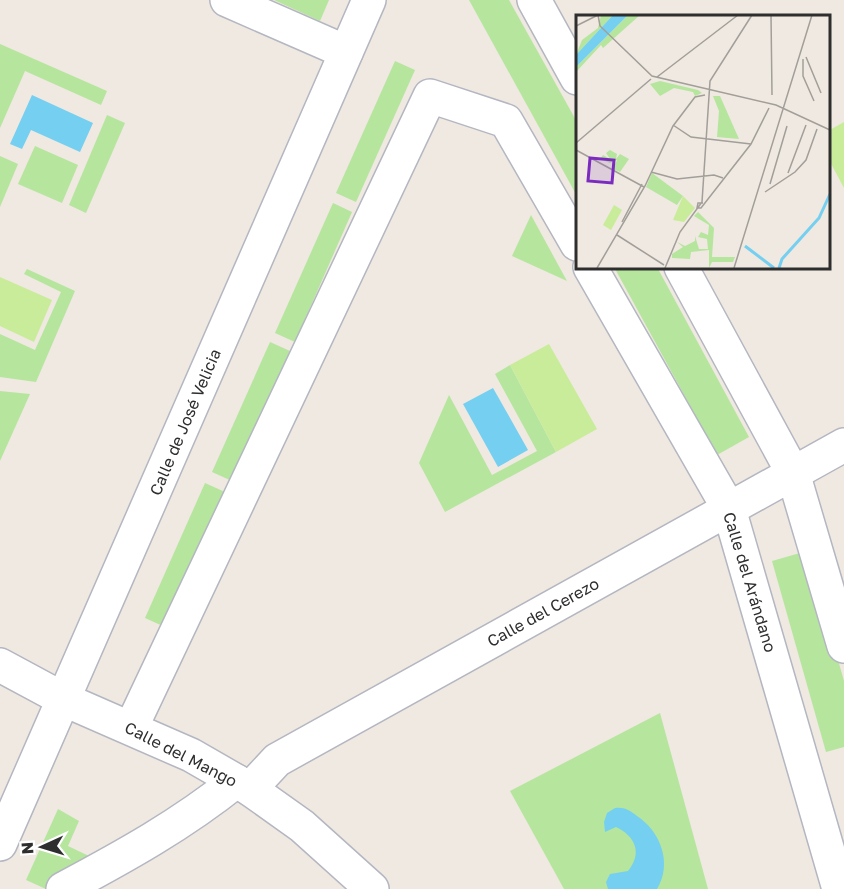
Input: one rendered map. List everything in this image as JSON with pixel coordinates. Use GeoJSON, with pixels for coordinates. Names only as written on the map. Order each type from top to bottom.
{"type":"FeatureCollection","features":[{"type":"Feature","properties":{"kind":"street"},"geometry":{"type":"LineString","coordinates":[[227,0],[346,52]]}},
{"type":"Feature","properties":{"kind":"street","name":"Calle de José Velicia"},"geometry":{"type":"LineString","coordinates":[[0,844],[65,700],[369,0]]}},
{"type":"Feature","properties":{"kind":"street"},"geometry":{"type":"LineString","coordinates":[[534,0],[576,76]]}},
{"type":"Feature","properties":{"kind":"street"},"geometry":{"type":"LineString","coordinates":[[131,728],[430,96],[506,121],[576,242]]}},
{"type":"Feature","properties":{"kind":"street","name":"Calle del Arándano"},"geometry":{"type":"LineString","coordinates":[[591,268],[729,508],[839,889]]}},
{"type":"Feature","properties":{"kind":"street"},"geometry":{"type":"LineString","coordinates":[[682,268],[793,473],[844,646]]}},
{"type":"Feature","properties":{"kind":"street","name":"Calle del Cerezo"},"geometry":{"type":"LineString","coordinates":[[243,785],[277,760],[844,445]]}},
{"type":"Feature","properties":{"kind":"street","name":"Calle del Mango"},"geometry":{"type":"LineString","coordinates":[[0,665],[65,700],[191,755],[243,785],[302,826],[372,889]]}},
{"type":"Feature","properties":{"kind":"street"},"geometry":{"type":"LineString","coordinates":[[63,889],[147,845],[243,785]]}},
{"type":"Feature","properties":{"kind":"green space"},"geometry":{"type":"Polygon","coordinates":[[[274,0],[329,0],[320,21],[274,0]]]}},
{"type":"Feature","properties":{"kind":"green space"},"geometry":{"type":"Polygon","coordinates":[[[469,0],[509,0],[576,120],[576,194],[469,0]]]}},
{"type":"Feature","properties":{"kind":"green space"},"geometry":{"type":"Polygon","coordinates":[[[0,44],[107,91],[101,105],[25,71],[0,128],[0,44]]]}},
{"type":"Feature","properties":{"kind":"green space"},"geometry":{"type":"Polygon","coordinates":[[[395,61],[415,70],[356,202],[336,193],[395,61]]]}},
{"type":"Feature","properties":{"kind":"green space"},"geometry":{"type":"Polygon","coordinates":[[[107,115],[125,123],[86,213],[69,205],[107,115]]]}},
{"type":"Feature","properties":{"kind":"green space"},"geometry":{"type":"Polygon","coordinates":[[[844,122],[844,188],[829,160],[829,130],[844,122]]]}},
{"type":"Feature","properties":{"kind":"green space"},"geometry":{"type":"Polygon","coordinates":[[[35,146],[78,165],[62,203],[18,184],[35,146]]]}},
{"type":"Feature","properties":{"kind":"green space"},"geometry":{"type":"Polygon","coordinates":[[[0,156],[18,164],[0,207],[0,156]]]}},
{"type":"Feature","properties":{"kind":"green space"},"geometry":{"type":"Polygon","coordinates":[[[333,203],[352,212],[295,342],[275,333],[333,203]]]}},
{"type":"Feature","properties":{"kind":"green space"},"geometry":{"type":"Polygon","coordinates":[[[531,215],[567,281],[512,256],[531,215]]]}},
{"type":"Feature","properties":{"kind":"green space"},"geometry":{"type":"Polygon","coordinates":[[[615,268],[658,268],[749,437],[717,455],[615,268]]]}},
{"type":"Feature","properties":{"kind":"green space"},"geometry":{"type":"Polygon","coordinates":[[[27,269],[75,291],[36,382],[0,377],[0,334],[35,350],[61,292],[24,274],[27,269]]]}},
{"type":"Feature","properties":{"kind":"green space"},"geometry":{"type":"Polygon","coordinates":[[[0,277],[52,300],[34,342],[0,326],[0,277]]]}},
{"type":"Feature","properties":{"kind":"green space"},"geometry":{"type":"Polygon","coordinates":[[[270,342],[290,351],[232,481],[212,472],[270,342]]]}},
{"type":"Feature","properties":{"kind":"green space"},"geometry":{"type":"Polygon","coordinates":[[[549,344],[597,429],[556,452],[510,365],[549,344]]]}},
{"type":"Feature","properties":{"kind":"green space"},"geometry":{"type":"Polygon","coordinates":[[[510,365],[556,452],[445,512],[419,463],[449,395],[492,475],[537,451],[495,374],[510,365]]]}},
{"type":"Feature","properties":{"kind":"green space"},"geometry":{"type":"Polygon","coordinates":[[[0,391],[30,394],[0,461],[0,391]]]}},
{"type":"Feature","properties":{"kind":"green space"},"geometry":{"type":"Polygon","coordinates":[[[205,483],[225,492],[165,627],[145,618],[205,483]]]}},
{"type":"Feature","properties":{"kind":"green space"},"geometry":{"type":"Polygon","coordinates":[[[807,551],[844,681],[844,747],[826,752],[772,561],[807,551]]]}},
{"type":"Feature","properties":{"kind":"green space"},"geometry":{"type":"Polygon","coordinates":[[[660,713],[708,889],[564,889],[510,791],[660,713]]]}},
{"type":"Feature","properties":{"kind":"green space"},"geometry":{"type":"Polygon","coordinates":[[[58,809],[79,821],[68,846],[91,857],[60,889],[46,889],[26,880],[58,809]]]}},
{"type":"Feature","properties":{"kind":"water"},"geometry":{"type":"Polygon","coordinates":[[[32,95],[93,123],[80,152],[31,130],[22,149],[10,144],[32,95]]]}},
{"type":"Feature","properties":{"kind":"water"},"geometry":{"type":"Polygon","coordinates":[[[493,388],[528,450],[498,467],[463,404],[493,388]]]}},
{"type":"Feature","properties":{"kind":"water"},"geometry":{"type":"Polygon","coordinates":[[[615,808],[634,814],[645,822],[658,839],[664,858],[664,869],[657,889],[608,889],[606,882],[610,874],[628,871],[633,864],[636,852],[632,840],[623,831],[616,827],[605,832],[604,822],[607,813],[615,808]]]}}]}
